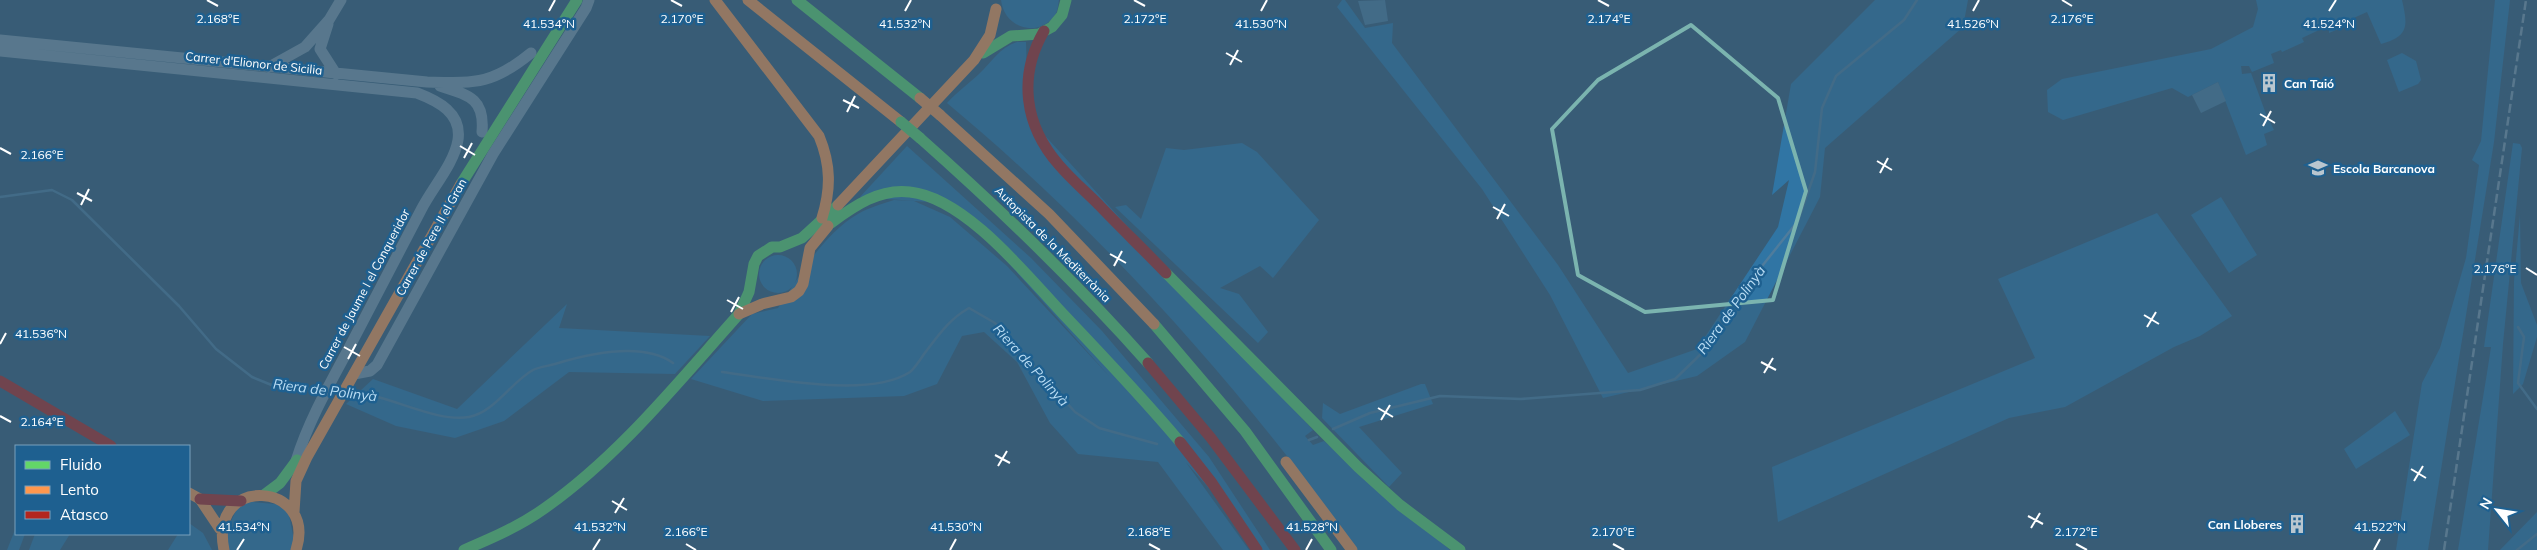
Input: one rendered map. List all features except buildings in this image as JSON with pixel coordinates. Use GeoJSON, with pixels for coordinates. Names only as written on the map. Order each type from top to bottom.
{"type":"FeatureCollection","features":[{"type":"Feature","properties":{"kind":"main road"},"geometry":{"type":"LineString","coordinates":[[349,379],[411,253],[482,132],[564,0]]}},
{"type":"Feature","properties":{"kind":"main road"},"geometry":{"type":"LineString","coordinates":[[264,495],[280,483],[296,462],[337,399],[470,168],[577,0]]}},
{"type":"Feature","properties":{"kind":"main road"},"geometry":{"type":"LineString","coordinates":[[715,0],[822,142],[828,156],[832,176],[826,220],[810,248],[805,267],[805,276],[798,291],[783,300],[762,304],[739,314]]}},
{"type":"Feature","properties":{"kind":"main road","name":"Autopista de la Mediterrània"},"geometry":{"type":"LineString","coordinates":[[748,0],[920,138],[1035,242],[1098,307],[1160,376],[1232,464],[1295,550]]}},
{"type":"Feature","properties":{"kind":"main road","name":"Autopista de la Mediterrània"},"geometry":{"type":"LineString","coordinates":[[797,0],[920,98],[1068,231],[1192,366],[1262,453],[1331,550]]}},
{"type":"Feature","properties":{"kind":"main road"},"geometry":{"type":"LineString","coordinates":[[974,60],[1004,38],[1020,34],[1039,34],[1044,31],[1059,20],[1066,0]]}},
{"type":"Feature","properties":{"kind":"main road"},"geometry":{"type":"LineString","coordinates":[[995,4],[1005,24],[1020,34]]}},
{"type":"Feature","properties":{"kind":"main road"},"geometry":{"type":"LineString","coordinates":[[464,550],[524,523],[577,484],[624,439],[739,314],[750,292],[752,273],[758,256],[765,251],[802,238],[826,220],[974,60],[990,35],[995,4]]}},
{"type":"Feature","properties":{"kind":"main road"},"geometry":{"type":"LineString","coordinates":[[1044,31],[1032,50],[1026,83],[1035,124],[1049,152],[1068,175],[1128,237],[1337,446],[1389,495],[1458,549]]}},
{"type":"Feature","properties":{"kind":"main road"},"geometry":{"type":"LineString","coordinates":[[826,220],[870,198],[901,192],[913,192],[935,199],[972,223],[1086,338],[1198,461],[1229,504],[1257,550]]}},
{"type":"Feature","properties":{"kind":"main road"},"geometry":{"type":"LineString","coordinates":[[780,247],[796,253],[805,267]]}},
{"type":"Feature","properties":{"kind":"main road"},"geometry":{"type":"LineString","coordinates":[[752,273],[758,290],[765,296],[783,300]]}},
{"type":"Feature","properties":{"kind":"main road"},"geometry":{"type":"LineString","coordinates":[[1192,366],[1261,432]]}},
{"type":"Feature","properties":{"kind":"main road"},"geometry":{"type":"LineString","coordinates":[[0,381],[108,445]]}},
{"type":"Feature","properties":{"kind":"main road"},"geometry":{"type":"LineString","coordinates":[[296,550],[303,540],[294,512],[296,481],[337,399]]}},
{"type":"Feature","properties":{"kind":"main road"},"geometry":{"type":"LineString","coordinates":[[1279,454],[1352,550]]}},
{"type":"Feature","properties":{"kind":"main road"},"geometry":{"type":"LineString","coordinates":[[1232,464],[1274,541]]}},
{"type":"Feature","properties":{"kind":"main road"},"geometry":{"type":"LineString","coordinates":[[190,494],[200,499],[241,501]]}},
{"type":"Feature","properties":{"kind":"main road"},"geometry":{"type":"LineString","coordinates":[[220,529],[228,512],[241,501],[253,496],[264,495],[281,501],[294,512]]}},
{"type":"Feature","properties":{"kind":"main road"},"geometry":{"type":"LineString","coordinates":[[200,499],[220,529],[224,550]]}},
{"type":"Feature","properties":{"kind":"street"},"geometry":{"type":"LineString","coordinates":[[270,67],[305,47],[329,20],[341,0]]}},
{"type":"Feature","properties":{"kind":"street","name":"Carrer de Pere II el Gran"},"geometry":{"type":"LineString","coordinates":[[349,379],[370,371],[377,365],[492,154],[586,8],[589,0]]}},
{"type":"Feature","properties":{"kind":"street"},"geometry":{"type":"LineString","coordinates":[[329,20],[320,49],[336,74]]}},
{"type":"Feature","properties":{"kind":"street","name":"Carrer d'Elionor de Sicilia"},"geometry":{"type":"LineString","coordinates":[[0,40],[427,82],[476,83],[501,75],[531,53]]}},
{"type":"Feature","properties":{"kind":"street","name":"Carrer d'Elionor de Sicilia"},"geometry":{"type":"LineString","coordinates":[[0,51],[417,93],[437,100],[456,118],[458,139],[450,159]]}},
{"type":"Feature","properties":{"kind":"street","name":"Carrer d'Elionor de Sicilia"},"geometry":{"type":"LineString","coordinates":[[427,82],[467,94],[475,101],[481,110],[482,132]]}},
{"type":"Feature","properties":{"kind":"street","name":"Carrer de Jaume I el Conqueridor"},"geometry":{"type":"LineString","coordinates":[[296,462],[303,439],[340,364],[423,206],[450,159]]}},
{"type":"Feature","properties":{"kind":"highlighted area"},"geometry":{"type":"Polygon","coordinates":[[[1691,25],[1778,98],[1806,191],[1773,300],[1645,312],[1578,275],[1552,129],[1598,80],[1691,25]]]}},
{"type":"Feature","properties":{"kind":"shaded area"},"geometry":{"type":"Polygon","coordinates":[[[1001,0],[1059,0],[1056,13],[1048,22],[1040,27],[1031,28],[1023,27],[1008,18],[1003,10],[1001,0]]]}},
{"type":"Feature","properties":{"kind":"shaded area"},"geometry":{"type":"Polygon","coordinates":[[[1342,0],[1345,0],[1365,28],[1393,23],[1392,43],[1558,265],[1628,373],[1697,349],[1778,227],[1789,180],[1772,195],[1791,84],[1875,0],[1968,0],[1963,27],[1825,148],[1820,197],[1745,342],[1697,376],[1603,398],[1550,295],[1482,189],[1337,7],[1342,0]]]}},
{"type":"Feature","properties":{"kind":"shaded area"},"geometry":{"type":"Polygon","coordinates":[[[1385,0],[1388,21],[1365,25],[1358,1],[1385,0]]]}},
{"type":"Feature","properties":{"kind":"shaded area"},"geometry":{"type":"Polygon","coordinates":[[[2256,0],[2402,0],[2405,17],[2404,29],[2397,37],[2381,44],[2367,12],[2347,21],[2348,25],[2329,33],[2329,27],[2321,25],[2317,31],[2302,38],[2304,42],[2282,52],[2281,50],[2271,54],[2274,63],[2252,72],[2249,66],[2241,66],[2242,74],[2251,73],[2274,130],[2264,134],[2267,145],[2246,155],[2218,82],[2188,97],[2172,88],[2063,120],[2048,112],[2047,90],[2062,79],[2211,49],[2253,27],[2258,9],[2256,0]]]}},
{"type":"Feature","properties":{"kind":"shaded area"},"geometry":{"type":"Polygon","coordinates":[[[2495,0],[2510,0],[2494,142],[2428,550],[2396,550],[2422,383],[2440,348],[2466,258],[2479,165],[2472,160],[2481,141],[2495,0]]]}},
{"type":"Feature","properties":{"kind":"shaded area"},"geometry":{"type":"Polygon","coordinates":[[[1017,42],[1026,42],[1028,117],[1313,430],[1305,436],[1313,445],[1324,441],[1450,550],[1357,550],[1265,429],[1166,313],[1060,204],[947,103],[1000,52],[1017,42]]]}},
{"type":"Feature","properties":{"kind":"shaded area"},"geometry":{"type":"Polygon","coordinates":[[[2402,53],[2416,61],[2421,80],[2418,84],[2399,92],[2387,60],[2402,53]]]}},
{"type":"Feature","properties":{"kind":"shaded area"},"geometry":{"type":"Polygon","coordinates":[[[2218,82],[2226,101],[2201,113],[2192,95],[2218,82]]]}},
{"type":"Feature","properties":{"kind":"shaded area"},"geometry":{"type":"Polygon","coordinates":[[[1242,143],[1257,152],[1319,220],[1273,278],[1260,266],[1220,288],[1239,294],[1268,332],[1258,343],[1115,207],[1126,205],[1141,219],[1166,148],[1184,150],[1242,143]]]}},
{"type":"Feature","properties":{"kind":"shaded area"},"geometry":{"type":"Polygon","coordinates":[[[2513,143],[2520,144],[2522,148],[2503,344],[2488,550],[2458,550],[2491,347],[2484,347],[2513,143]]]}},
{"type":"Feature","properties":{"kind":"shaded area"},"geometry":{"type":"Polygon","coordinates":[[[907,146],[1031,258],[1102,331],[1209,457],[1270,550],[1261,550],[1257,542],[956,204],[860,197],[907,146]]]}},
{"type":"Feature","properties":{"kind":"shaded area"},"geometry":{"type":"Polygon","coordinates":[[[2221,197],[2257,255],[2229,273],[2191,215],[2221,197]]]}},
{"type":"Feature","properties":{"kind":"shaded area"},"geometry":{"type":"Polygon","coordinates":[[[894,200],[914,201],[950,217],[1007,266],[1175,447],[1249,550],[1223,550],[1158,462],[1078,454],[1050,423],[1017,362],[984,332],[962,336],[937,384],[904,396],[763,401],[691,379],[752,314],[778,308],[813,256],[845,223],[862,212],[894,200]]]}},
{"type":"Feature","properties":{"kind":"shaded area"},"geometry":{"type":"Polygon","coordinates":[[[2157,213],[2232,316],[2200,336],[2174,347],[2065,407],[2009,418],[1778,522],[1772,467],[2035,358],[1998,279],[2157,213]]]}},
{"type":"Feature","properties":{"kind":"shaded area"},"geometry":{"type":"Polygon","coordinates":[[[2520,215],[2521,283],[2537,325],[2537,337],[2523,384],[2513,394],[2514,281],[2520,215]]]}},
{"type":"Feature","properties":{"kind":"shaded area"},"geometry":{"type":"Polygon","coordinates":[[[778,255],[791,261],[797,274],[791,287],[778,293],[765,287],[759,274],[765,261],[778,255]]]}},
{"type":"Feature","properties":{"kind":"shaded area"},"geometry":{"type":"Polygon","coordinates":[[[567,304],[559,328],[710,336],[675,374],[569,372],[504,421],[455,438],[396,426],[346,404],[373,379],[457,409],[567,304]]]}},
{"type":"Feature","properties":{"kind":"shaded area"},"geometry":{"type":"Polygon","coordinates":[[[1425,384],[1433,404],[1359,427],[1402,473],[1389,487],[1322,418],[1323,403],[1340,414],[1425,384]]]}},
{"type":"Feature","properties":{"kind":"shaded area"},"geometry":{"type":"Polygon","coordinates":[[[2395,411],[2410,435],[2356,469],[2344,449],[2395,411]]]}},
{"type":"Feature","properties":{"kind":"shaded area"},"geometry":{"type":"Polygon","coordinates":[[[241,501],[287,505],[296,550],[224,550],[221,541],[241,501]]]}},
{"type":"Feature","properties":{"kind":"shaded area"},"geometry":{"type":"Polygon","coordinates":[[[2537,512],[2537,550],[2500,550],[2537,512]]]}},
{"type":"Feature","properties":{"kind":"shaded area"},"geometry":{"type":"Polygon","coordinates":[[[190,524],[203,533],[212,550],[168,550],[177,535],[190,535],[190,524]]]}},
{"type":"Feature","properties":{"kind":"shaded area"},"geometry":{"type":"Polygon","coordinates":[[[15,530],[15,535],[25,535],[19,550],[7,550],[15,530]]]}},
{"type":"Feature","properties":{"kind":"shaded area"},"geometry":{"type":"Polygon","coordinates":[[[35,535],[69,535],[60,550],[29,550],[35,535]]]}},
{"type":"Feature","properties":{"kind":"waterway","name":"Riera de Polinyà"},"geometry":{"type":"LineString","coordinates":[[1333,429],[1370,413],[1440,396],[1521,399],[1640,390],[1675,379],[1703,352],[1731,305],[1798,221],[1815,172],[1822,108],[1836,76],[1904,20],[1917,0]]}},
{"type":"Feature","properties":{"kind":"waterway","name":"Riera de Polinyà"},"geometry":{"type":"LineString","coordinates":[[0,197],[52,190],[72,200],[179,306],[216,349],[252,377],[274,386],[323,390]]}},
{"type":"Feature","properties":{"kind":"waterway","name":"Riera de Polinyà"},"geometry":{"type":"LineString","coordinates":[[722,372],[819,384],[870,384],[892,380],[910,372],[944,329],[969,308],[995,323],[1075,412],[1099,428],[1157,444]]}},
{"type":"Feature","properties":{"kind":"waterway"},"geometry":{"type":"LineString","coordinates":[[2518,327],[2524,337],[2518,383],[2537,409]]}},
{"type":"Feature","properties":{"kind":"waterway","name":"Riera de Polinyà"},"geometry":{"type":"LineString","coordinates":[[351,392],[365,394],[441,416],[469,417],[487,409],[525,375],[541,367],[599,353],[631,351],[646,352],[660,356],[673,363]]}},
{"type":"Feature","properties":{"kind":"waterway","name":"Riera de Polinyà"},"geometry":{"type":"LineString","coordinates":[[1309,440],[1317,437]]}},
{"type":"Feature","properties":{"kind":"waterway"},"geometry":{"type":"LineString","coordinates":[[2517,550],[2537,534]]}},
{"type":"Feature","properties":{"kind":"railway"},"geometry":{"type":"LineString","coordinates":[[2444,550],[2526,0]]}},
{"type":"Feature","properties":{"kind":"traffic: fast"},"geometry":{"type":"LineString","coordinates":[[461,184],[577,0]]}},
{"type":"Feature","properties":{"kind":"traffic: fast"},"geometry":{"type":"LineString","coordinates":[[797,0],[920,98]]}},
{"type":"Feature","properties":{"kind":"traffic: fast"},"geometry":{"type":"LineString","coordinates":[[983,53],[1011,36],[1039,34],[1052,27],[1062,15],[1066,0]]}},
{"type":"Feature","properties":{"kind":"traffic: fast"},"geometry":{"type":"LineString","coordinates":[[901,122],[920,138]]}},
{"type":"Feature","properties":{"kind":"traffic: fast"},"geometry":{"type":"LineString","coordinates":[[920,138],[1037,247],[1094,304],[1148,363]]}},
{"type":"Feature","properties":{"kind":"traffic: fast"},"geometry":{"type":"LineString","coordinates":[[831,223],[849,210],[868,200],[899,191],[931,197],[953,208],[995,242],[1014,261],[1180,442]]}},
{"type":"Feature","properties":{"kind":"traffic: fast"},"geometry":{"type":"LineString","coordinates":[[464,550],[506,531],[545,508],[598,465],[647,417],[739,314],[749,292],[754,264],[758,256],[772,247],[780,247],[802,238],[838,205]]}},
{"type":"Feature","properties":{"kind":"traffic: fast"},"geometry":{"type":"LineString","coordinates":[[1166,273],[1358,467],[1400,505],[1460,550]]}},
{"type":"Feature","properties":{"kind":"traffic: fast"},"geometry":{"type":"LineString","coordinates":[[1154,324],[1245,431],[1331,550]]}},
{"type":"Feature","properties":{"kind":"traffic: fast"},"geometry":{"type":"LineString","coordinates":[[264,495],[280,483],[297,460]]}},
{"type":"Feature","properties":{"kind":"traffic: slow"},"geometry":{"type":"LineString","coordinates":[[715,0],[819,136],[828,167],[827,197],[822,218]]}},
{"type":"Feature","properties":{"kind":"traffic: slow"},"geometry":{"type":"LineString","coordinates":[[748,0],[901,122]]}},
{"type":"Feature","properties":{"kind":"traffic: slow"},"geometry":{"type":"LineString","coordinates":[[838,205],[974,60],[990,35],[996,9]]}},
{"type":"Feature","properties":{"kind":"traffic: slow"},"geometry":{"type":"LineString","coordinates":[[920,98],[940,115]]}},
{"type":"Feature","properties":{"kind":"traffic: slow"},"geometry":{"type":"LineString","coordinates":[[940,115],[1049,214],[1154,324]]}},
{"type":"Feature","properties":{"kind":"traffic: slow"},"geometry":{"type":"LineString","coordinates":[[294,512],[296,481],[307,457],[461,184]]}},
{"type":"Feature","properties":{"kind":"traffic: slow"},"geometry":{"type":"LineString","coordinates":[[739,314],[762,304],[791,297],[799,291],[803,284],[810,248],[828,226]]}},
{"type":"Feature","properties":{"kind":"traffic: slow"},"geometry":{"type":"LineString","coordinates":[[1286,462],[1352,550]]}},
{"type":"Feature","properties":{"kind":"traffic: slow"},"geometry":{"type":"LineString","coordinates":[[190,494],[200,499],[220,529]]}},
{"type":"Feature","properties":{"kind":"traffic: slow"},"geometry":{"type":"LineString","coordinates":[[224,550],[223,525],[232,508],[246,498],[262,496],[279,500],[292,510],[299,527],[296,550]]}},
{"type":"Feature","properties":{"kind":"traffic: jam"},"geometry":{"type":"LineString","coordinates":[[1044,31],[1030,65],[1028,83],[1032,117],[1038,134],[1047,150],[1059,165],[1166,273]]}},
{"type":"Feature","properties":{"kind":"traffic: jam"},"geometry":{"type":"LineString","coordinates":[[1148,363],[1211,438],[1295,550]]}},
{"type":"Feature","properties":{"kind":"traffic: jam"},"geometry":{"type":"LineString","coordinates":[[0,381],[109,445]]}},
{"type":"Feature","properties":{"kind":"traffic: jam"},"geometry":{"type":"LineString","coordinates":[[1180,442],[1212,483],[1257,550]]}},
{"type":"Feature","properties":{"kind":"traffic: jam"},"geometry":{"type":"LineString","coordinates":[[200,499],[241,501]]}},
{"type":"Feature","properties":{"kind":"place","name":"Can Taió"},"geometry":{"type":"Point","coordinates":[2269,83]}},
{"type":"Feature","properties":{"kind":"place","name":"Escola Barcanova"},"geometry":{"type":"Point","coordinates":[2318,168]}},
{"type":"Feature","properties":{"kind":"place","name":"Can Lloberes"},"geometry":{"type":"Point","coordinates":[2297,524]}}]}
